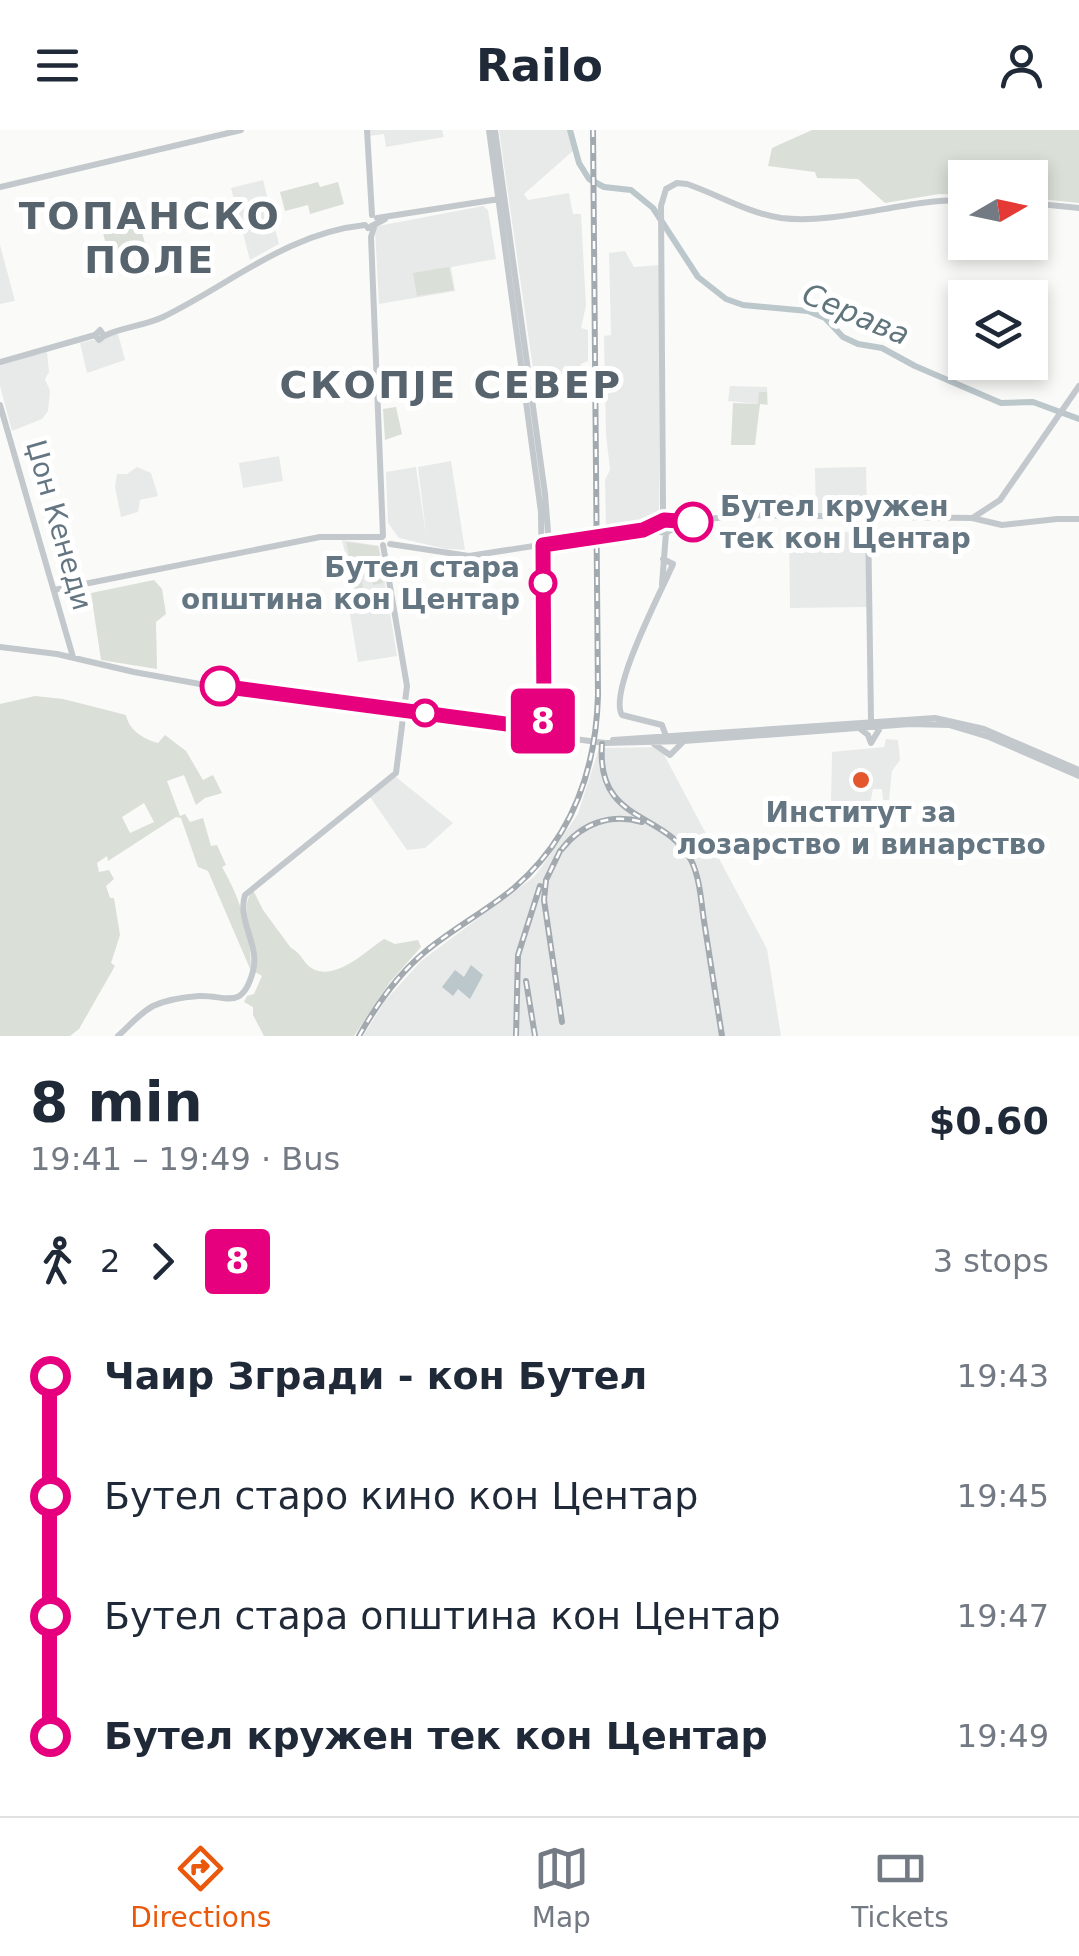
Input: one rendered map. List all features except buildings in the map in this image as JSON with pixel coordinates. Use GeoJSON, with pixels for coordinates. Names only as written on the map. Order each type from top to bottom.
{"type":"FeatureCollection","features":[{"type":"Feature","properties":{"kind":"street"},"geometry":{"type":"LineString","coordinates":[[0,186],[241,130]]}},
{"type":"Feature","properties":{"kind":"street"},"geometry":{"type":"LineString","coordinates":[[118,1036],[146,1011],[164,1003],[198,996],[232,1000],[247,985],[254,965],[244,898],[392,777],[397,768],[407,686],[386,554],[367,130]]}},
{"type":"Feature","properties":{"kind":"street"},"geometry":{"type":"LineString","coordinates":[[492,130],[494,184],[545,528],[557,539],[575,540]]}},
{"type":"Feature","properties":{"kind":"street"},"geometry":{"type":"LineString","coordinates":[[492,130],[545,528],[547,734]]}},
{"type":"Feature","properties":{"kind":"street"},"geometry":{"type":"LineString","coordinates":[[662,590],[661,206],[666,190],[680,183],[759,213],[795,219],[948,199]]}},
{"type":"Feature","properties":{"kind":"street"},"geometry":{"type":"LineString","coordinates":[[482,202],[494,184]]}},
{"type":"Feature","properties":{"kind":"street"},"geometry":{"type":"LineString","coordinates":[[0,362],[160,318],[286,246],[346,226],[499,199]]}},
{"type":"Feature","properties":{"kind":"street"},"geometry":{"type":"LineString","coordinates":[[482,202],[499,214]]}},
{"type":"Feature","properties":{"kind":"street"},"geometry":{"type":"LineString","coordinates":[[1048,204],[1079,208]]}},
{"type":"Feature","properties":{"kind":"street"},"geometry":{"type":"LineString","coordinates":[[992,522],[995,506],[1079,386]]}},
{"type":"Feature","properties":{"kind":"street","name":"Џон Кенеди"},"geometry":{"type":"LineString","coordinates":[[0,405],[74,658]]}},
{"type":"Feature","properties":{"kind":"street"},"geometry":{"type":"LineString","coordinates":[[972,518],[995,506]]}},
{"type":"Feature","properties":{"kind":"street"},"geometry":{"type":"LineString","coordinates":[[54,590],[344,535],[458,556],[737,516],[972,518],[1009,525],[1057,518],[1079,520]]}},
{"type":"Feature","properties":{"kind":"street"},"geometry":{"type":"LineString","coordinates":[[868,517],[870,724]]}},
{"type":"Feature","properties":{"kind":"street"},"geometry":{"type":"LineString","coordinates":[[526,548],[545,528]]}},
{"type":"Feature","properties":{"kind":"street"},"geometry":{"type":"LineString","coordinates":[[546,564],[557,547],[575,540]]}},
{"type":"Feature","properties":{"kind":"street"},"geometry":{"type":"LineString","coordinates":[[526,548],[538,553],[546,564]]}},
{"type":"Feature","properties":{"kind":"street"},"geometry":{"type":"LineString","coordinates":[[663,560],[673,564],[625,675],[618,706],[622,715],[662,725],[684,738]]}},
{"type":"Feature","properties":{"kind":"street"},"geometry":{"type":"LineString","coordinates":[[51,580],[64,588]]}},
{"type":"Feature","properties":{"kind":"street"},"geometry":{"type":"LineString","coordinates":[[57,600],[64,588]]}},
{"type":"Feature","properties":{"kind":"street"},"geometry":{"type":"LineString","coordinates":[[57,654],[64,650],[69,638]]}},
{"type":"Feature","properties":{"kind":"street"},"geometry":{"type":"LineString","coordinates":[[0,648],[57,654],[154,676],[303,702],[605,744],[647,740],[662,725]]}},
{"type":"Feature","properties":{"kind":"street"},"geometry":{"type":"LineString","coordinates":[[0,648],[74,658]]}},
{"type":"Feature","properties":{"kind":"street"},"geometry":{"type":"LineString","coordinates":[[870,696],[873,713],[884,723]]}},
{"type":"Feature","properties":{"kind":"street"},"geometry":{"type":"LineString","coordinates":[[857,725],[866,714],[870,696]]}},
{"type":"Feature","properties":{"kind":"street"},"geometry":{"type":"LineString","coordinates":[[531,731],[547,717]]}},
{"type":"Feature","properties":{"kind":"street"},"geometry":{"type":"LineString","coordinates":[[547,717],[563,734]]}},
{"type":"Feature","properties":{"kind":"street"},"geometry":{"type":"LineString","coordinates":[[547,734],[666,740],[927,717],[960,721],[1079,773]]}},
{"type":"Feature","properties":{"kind":"street"},"geometry":{"type":"LineString","coordinates":[[857,725],[871,743],[884,723]]}},
{"type":"Feature","properties":{"kind":"street"},"geometry":{"type":"LineString","coordinates":[[662,725],[666,740]]}},
{"type":"Feature","properties":{"kind":"street"},"geometry":{"type":"LineString","coordinates":[[647,740],[670,755],[684,738]]}},
{"type":"Feature","properties":{"kind":"shaded area"},"geometry":{"type":"Polygon","coordinates":[[[369,130],[442,130],[444,137],[386,147],[384,134],[369,136],[369,130]]]}},
{"type":"Feature","properties":{"kind":"shaded area"},"geometry":{"type":"Polygon","coordinates":[[[499,130],[568,130],[574,150],[524,194],[528,200],[569,193],[573,214],[581,214],[586,306],[581,328],[588,330],[588,361],[581,364],[577,377],[534,376],[499,130]]]}},
{"type":"Feature","properties":{"kind":"shaded area"},"geometry":{"type":"Polygon","coordinates":[[[812,130],[1079,130],[1079,203],[1048,200],[1048,160],[948,160],[948,194],[885,203],[858,179],[817,178],[815,172],[768,166],[772,148],[812,130]]]}},
{"type":"Feature","properties":{"kind":"shaded area"},"geometry":{"type":"Polygon","coordinates":[[[263,180],[279,244],[250,260],[231,188],[263,180]]]}},
{"type":"Feature","properties":{"kind":"shaded area"},"geometry":{"type":"Polygon","coordinates":[[[318,182],[320,187],[338,182],[344,204],[310,214],[308,205],[285,211],[280,192],[318,182]]]}},
{"type":"Feature","properties":{"kind":"shaded area"},"geometry":{"type":"Polygon","coordinates":[[[483,206],[488,210],[496,259],[451,267],[455,291],[379,304],[375,229],[378,226],[483,206]]]}},
{"type":"Feature","properties":{"kind":"shaded area"},"geometry":{"type":"Polygon","coordinates":[[[138,217],[145,244],[109,253],[101,227],[138,217]]]}},
{"type":"Feature","properties":{"kind":"shaded area"},"geometry":{"type":"Polygon","coordinates":[[[0,245],[15,301],[0,304],[0,245]]]}},
{"type":"Feature","properties":{"kind":"shaded area"},"geometry":{"type":"Polygon","coordinates":[[[625,251],[634,267],[659,265],[659,515],[657,523],[606,528],[605,480],[610,470],[604,336],[611,335],[609,253],[625,251]]]}},
{"type":"Feature","properties":{"kind":"shaded area"},"geometry":{"type":"Polygon","coordinates":[[[449,267],[454,290],[417,296],[413,273],[449,267]]]}},
{"type":"Feature","properties":{"kind":"shaded area"},"geometry":{"type":"Polygon","coordinates":[[[118,334],[125,360],[87,373],[80,343],[118,334]]]}},
{"type":"Feature","properties":{"kind":"shaded area"},"geometry":{"type":"Polygon","coordinates":[[[47,352],[48,411],[42,419],[12,431],[0,386],[0,364],[47,352]]]}},
{"type":"Feature","properties":{"kind":"shaded area"},"geometry":{"type":"Polygon","coordinates":[[[730,386],[767,387],[768,405],[728,401],[730,386]]]}},
{"type":"Feature","properties":{"kind":"shaded area"},"geometry":{"type":"Polygon","coordinates":[[[759,392],[767,392],[767,404],[760,404],[755,445],[731,445],[733,403],[758,404],[759,392]]]}},
{"type":"Feature","properties":{"kind":"shaded area"},"geometry":{"type":"Polygon","coordinates":[[[396,407],[402,434],[385,440],[383,409],[396,407]]]}},
{"type":"Feature","properties":{"kind":"shaded area"},"geometry":{"type":"Polygon","coordinates":[[[279,456],[283,481],[243,488],[239,463],[279,456]]]}},
{"type":"Feature","properties":{"kind":"shaded area"},"geometry":{"type":"Polygon","coordinates":[[[451,461],[465,550],[399,538],[388,523],[386,472],[416,467],[427,541],[418,467],[451,461]]]}},
{"type":"Feature","properties":{"kind":"shaded area"},"geometry":{"type":"Polygon","coordinates":[[[137,467],[151,473],[158,496],[140,500],[138,512],[121,517],[115,487],[117,474],[127,474],[137,467]]]}},
{"type":"Feature","properties":{"kind":"shaded area"},"geometry":{"type":"Polygon","coordinates":[[[866,467],[867,513],[816,514],[815,468],[866,467]]]}},
{"type":"Feature","properties":{"kind":"shaded area"},"geometry":{"type":"Polygon","coordinates":[[[789,529],[812,531],[812,550],[844,551],[845,532],[867,533],[867,607],[790,608],[789,529]]]}},
{"type":"Feature","properties":{"kind":"shaded area"},"geometry":{"type":"Polygon","coordinates":[[[342,540],[379,546],[397,656],[358,662],[348,603],[355,602],[356,610],[371,607],[371,594],[360,595],[353,588],[342,540]]]}},
{"type":"Feature","properties":{"kind":"shaded area"},"geometry":{"type":"Polygon","coordinates":[[[346,542],[378,546],[380,556],[375,558],[383,583],[373,585],[371,575],[362,577],[363,589],[356,588],[346,542]]]}},
{"type":"Feature","properties":{"kind":"shaded area"},"geometry":{"type":"Polygon","coordinates":[[[154,580],[162,589],[166,614],[156,622],[157,669],[101,660],[91,593],[154,580]]]}},
{"type":"Feature","properties":{"kind":"shaded area"},"geometry":{"type":"Polygon","coordinates":[[[35,696],[126,715],[142,736],[158,743],[165,735],[186,751],[203,780],[213,775],[222,793],[196,805],[184,775],[167,781],[180,816],[185,814],[190,822],[203,818],[211,846],[217,845],[226,865],[222,867],[240,904],[247,930],[251,971],[208,871],[198,867],[181,818],[176,817],[108,861],[107,856],[97,863],[99,872],[109,870],[114,879],[106,886],[110,898],[114,898],[120,935],[111,963],[115,966],[79,1029],[70,1036],[0,1036],[0,704],[35,696]],[[144,803],[122,817],[130,833],[154,822],[144,803]]]}},
{"type":"Feature","properties":{"kind":"shaded area","name":"Институт за лозарство и винарство"},"geometry":{"type":"Polygon","coordinates":[[[886,739],[898,740],[900,760],[892,771],[889,800],[883,800],[882,789],[873,789],[869,809],[831,807],[832,752],[884,747],[886,739]]]}},
{"type":"Feature","properties":{"kind":"shaded area"},"geometry":{"type":"Polygon","coordinates":[[[660,747],[767,949],[781,1036],[363,1036],[385,1001],[421,961],[535,876],[578,814],[599,748],[660,747]]]}},
{"type":"Feature","properties":{"kind":"shaded area"},"geometry":{"type":"Polygon","coordinates":[[[396,777],[453,823],[425,848],[407,850],[370,797],[396,777]]]}},
{"type":"Feature","properties":{"kind":"shaded area"},"geometry":{"type":"Polygon","coordinates":[[[253,890],[291,948],[313,969],[322,972],[341,968],[384,939],[395,944],[418,940],[421,947],[390,982],[354,1036],[264,1036],[253,1007],[244,1002],[254,994],[262,976],[255,972],[248,918],[248,899],[253,890]]]}},
{"type":"Feature","properties":{"kind":"shaded area"},"geometry":{"type":"Polygon","coordinates":[[[471,965],[483,975],[470,999],[458,989],[453,996],[442,987],[455,970],[464,977],[471,965]]]}},
{"type":"Feature","properties":{"kind":"waterway","name":"Серава"},"geometry":{"type":"LineString","coordinates":[[570,130],[579,163],[589,179],[604,187],[631,190],[653,208],[698,277],[726,299],[743,305],[808,311],[825,318],[843,337],[882,348],[1001,403],[1033,402],[1079,419]]}},
{"type":"Feature","properties":{"kind":"railway"},"geometry":{"type":"LineString","coordinates":[[359,1036],[388,991],[416,960],[514,888],[534,868],[566,825],[586,776],[598,695],[593,130]]}},
{"type":"Feature","properties":{"kind":"railway"},"geometry":{"type":"LineString","coordinates":[[602,744],[603,770],[620,803],[679,844],[694,867],[722,1036]]}},
{"type":"Feature","properties":{"kind":"railway"},"geometry":{"type":"LineString","coordinates":[[562,849],[598,822],[642,822]]}},
{"type":"Feature","properties":{"kind":"railway"},"geometry":{"type":"LineString","coordinates":[[560,851],[546,880],[544,900],[562,1022]]}},
{"type":"Feature","properties":{"kind":"railway"},"geometry":{"type":"LineString","coordinates":[[516,1036],[518,955],[540,886]]}},
{"type":"Feature","properties":{"kind":"railway"},"geometry":{"type":"LineString","coordinates":[[526,981],[535,1036]]}},
{"type":"Feature","properties":{"kind":"bus line","name":"8"},"geometry":{"type":"LineString","coordinates":[[220,686],[536,728],[544,718],[543,545],[643,530],[664,520],[693,522]]}},
{"type":"Feature","properties":{"kind":"place","name":"Бутел кружен тек кон Центар"},"geometry":{"type":"Point","coordinates":[693,522]}},
{"type":"Feature","properties":{"kind":"place","name":"Бутел стара општина кон Центар"},"geometry":{"type":"Point","coordinates":[543,583]}},
{"type":"Feature","properties":{"kind":"place","name":"Институт за лозарство и винарство"},"geometry":{"type":"Point","coordinates":[861,780]}},
{"type":"Feature","properties":{"kind":"district","name":"ТОПАНСКО ПОЛЕ"},"geometry":{"type":"Point","coordinates":[150,238]}},
{"type":"Feature","properties":{"kind":"district","name":"СКОПЈЕ СЕВЕР"},"geometry":{"type":"Point","coordinates":[451,385]}}]}
